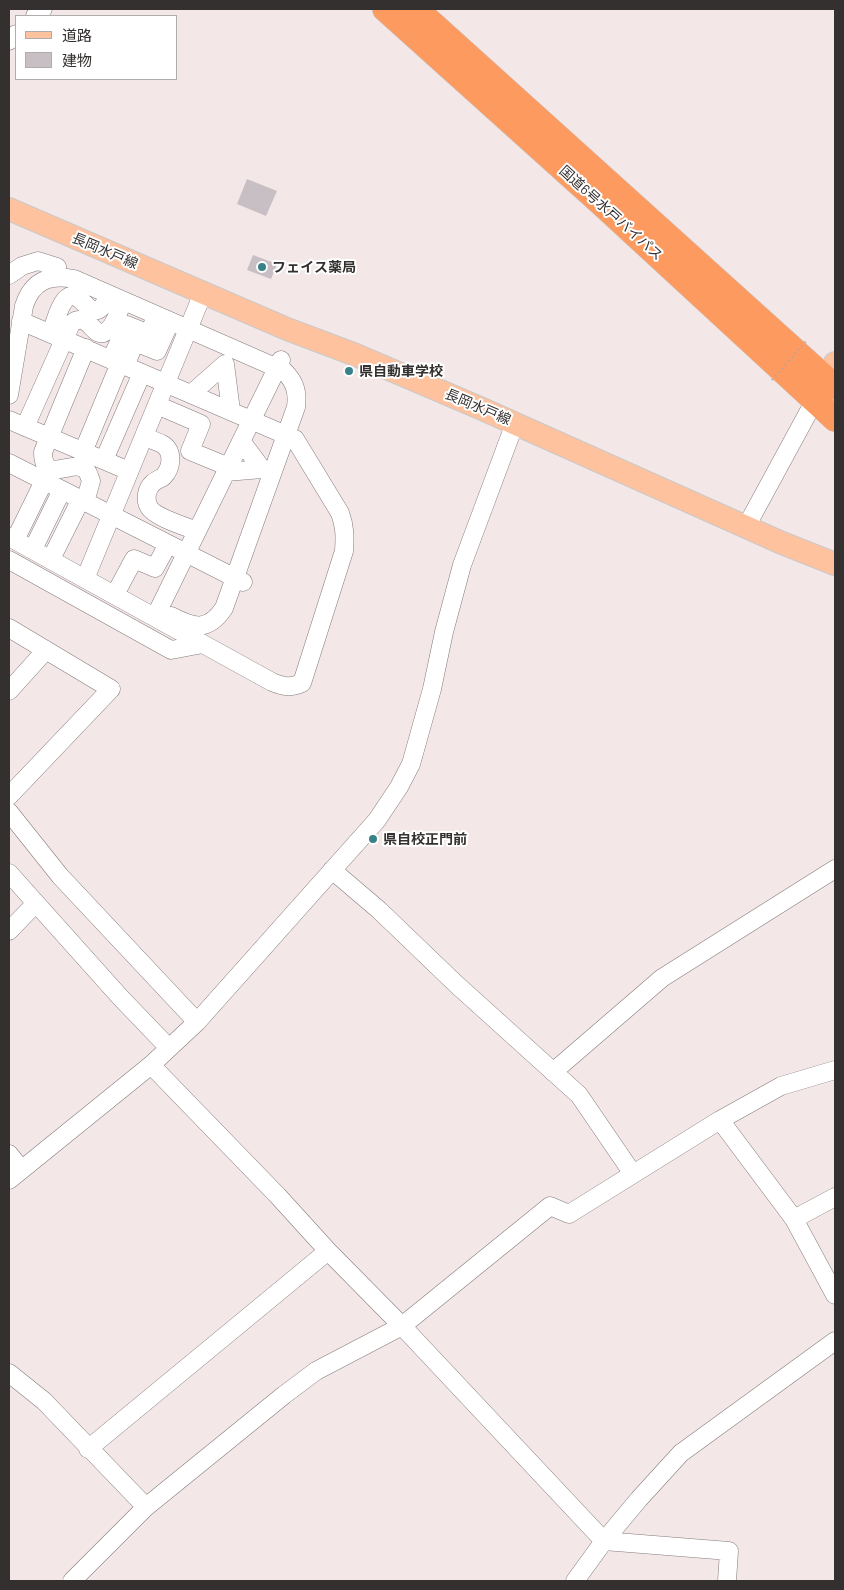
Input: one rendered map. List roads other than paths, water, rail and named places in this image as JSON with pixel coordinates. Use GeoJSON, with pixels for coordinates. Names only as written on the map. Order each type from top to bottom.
{"type":"FeatureCollection","features":[{"type":"Feature","properties":{"kind":"highway","name":"国道6号水戸バイパス"},"geometry":{"type":"LineString","coordinates":[[385,9],[603,205],[828,382]]}},
{"type":"Feature","properties":{"kind":"highway","name":"国道6号水戸バイパス"},"geometry":{"type":"LineString","coordinates":[[416,9],[828,382],[835,420]]}},
{"type":"Feature","properties":{"kind":"main road","name":"長岡水戸線"},"geometry":{"type":"LineString","coordinates":[[9,209],[287,329],[356,355],[515,423],[746,527],[835,564]]}},
{"type":"Feature","properties":{"kind":"street"},"geometry":{"type":"LineString","coordinates":[[9,284],[16,270],[38,261],[76,270],[279,364],[298,369],[305,388],[306,407],[290,437],[239,580],[232,613],[227,623],[209,635],[184,634]]}},
{"type":"Feature","properties":{"kind":"street"},"geometry":{"type":"LineString","coordinates":[[9,395],[15,325],[13,304],[30,278],[57,267]]}},
{"type":"Feature","properties":{"kind":"street"},"geometry":{"type":"LineString","coordinates":[[15,325],[27,296],[34,287],[52,277],[74,279],[163,319],[190,324]]}},
{"type":"Feature","properties":{"kind":"street"},"geometry":{"type":"LineString","coordinates":[[87,574],[203,293]]}},
{"type":"Feature","properties":{"kind":"street"},"geometry":{"type":"LineString","coordinates":[[116,298],[109,330],[104,333],[98,332],[93,330],[88,322],[83,319],[76,319],[58,336],[17,424],[130,471]]}},
{"type":"Feature","properties":{"kind":"street"},"geometry":{"type":"LineString","coordinates":[[83,452],[119,363],[127,324],[149,334],[163,319]]}},
{"type":"Feature","properties":{"kind":"street"},"geometry":{"type":"LineString","coordinates":[[12,532],[37,541],[87,574],[119,587],[184,634],[283,687],[293,687],[302,683],[344,551],[345,536],[344,522],[340,513],[290,437],[58,336],[15,325]]}},
{"type":"Feature","properties":{"kind":"street"},"geometry":{"type":"LineString","coordinates":[[54,551],[83,500],[91,481],[88,472],[76,466],[54,470],[46,466],[43,452],[86,348]]}},
{"type":"Feature","properties":{"kind":"street"},"geometry":{"type":"LineString","coordinates":[[191,394],[225,364],[231,412]]}},
{"type":"Feature","properties":{"kind":"street"},"geometry":{"type":"LineString","coordinates":[[157,613],[279,364]]}},
{"type":"Feature","properties":{"kind":"street"},"geometry":{"type":"LineString","coordinates":[[104,460],[142,373]]}},
{"type":"Feature","properties":{"kind":"street"},"geometry":{"type":"LineString","coordinates":[[746,527],[828,382]]}},
{"type":"Feature","properties":{"kind":"street"},"geometry":{"type":"LineString","coordinates":[[157,405],[201,424],[190,451],[227,469],[262,470],[241,441]]}},
{"type":"Feature","properties":{"kind":"street"},"geometry":{"type":"LineString","coordinates":[[9,1154],[15,1174],[151,1065],[197,1022],[381,814],[399,787],[411,764],[432,689],[444,632],[462,565],[515,423]]}},
{"type":"Feature","properties":{"kind":"street"},"geometry":{"type":"LineString","coordinates":[[144,437],[163,444],[171,460],[168,470],[162,477],[152,483],[147,490],[146,499],[149,508],[197,531]]}},
{"type":"Feature","properties":{"kind":"street"},"geometry":{"type":"LineString","coordinates":[[9,463],[239,580]]}},
{"type":"Feature","properties":{"kind":"street"},"geometry":{"type":"LineString","coordinates":[[12,532],[44,481]]}},
{"type":"Feature","properties":{"kind":"street"},"geometry":{"type":"LineString","coordinates":[[37,541],[62,490]]}},
{"type":"Feature","properties":{"kind":"street"},"geometry":{"type":"LineString","coordinates":[[12,532],[157,613],[188,624],[200,626],[210,623],[218,617],[239,580]]}},
{"type":"Feature","properties":{"kind":"street"},"geometry":{"type":"LineString","coordinates":[[119,587],[134,559],[155,568],[168,544]]}},
{"type":"Feature","properties":{"kind":"street"},"geometry":{"type":"LineString","coordinates":[[9,560],[171,650],[203,644]]}},
{"type":"Feature","properties":{"kind":"street"},"geometry":{"type":"LineString","coordinates":[[9,628],[111,689],[9,796]]}},
{"type":"Feature","properties":{"kind":"street"},"geometry":{"type":"LineString","coordinates":[[9,691],[46,650]]}},
{"type":"Feature","properties":{"kind":"street"},"geometry":{"type":"LineString","coordinates":[[9,812],[60,876],[197,1022]]}},
{"type":"Feature","properties":{"kind":"street"},"geometry":{"type":"LineString","coordinates":[[553,1072],[662,978],[835,869]]}},
{"type":"Feature","properties":{"kind":"street"},"geometry":{"type":"LineString","coordinates":[[332,870],[379,910],[456,984],[579,1095],[633,1174]]}},
{"type":"Feature","properties":{"kind":"street"},"geometry":{"type":"LineString","coordinates":[[9,873],[120,997],[169,1048]]}},
{"type":"Feature","properties":{"kind":"street"},"geometry":{"type":"LineString","coordinates":[[9,931],[36,903]]}},
{"type":"Feature","properties":{"kind":"street"},"geometry":{"type":"LineString","coordinates":[[151,1065],[271,1189],[328,1252],[402,1326],[604,1541],[729,1551],[726,1581]]}},
{"type":"Feature","properties":{"kind":"street"},"geometry":{"type":"LineString","coordinates":[[72,1581],[146,1508],[284,1395],[316,1371],[402,1326],[550,1206],[569,1214],[720,1120],[781,1086],[835,1070]]}},
{"type":"Feature","properties":{"kind":"street"},"geometry":{"type":"LineString","coordinates":[[720,1120],[794,1219],[835,1295]]}},
{"type":"Feature","properties":{"kind":"street"},"geometry":{"type":"LineString","coordinates":[[794,1219],[835,1197]]}},
{"type":"Feature","properties":{"kind":"street"},"geometry":{"type":"LineString","coordinates":[[88,1449],[328,1252]]}},
{"type":"Feature","properties":{"kind":"street"},"geometry":{"type":"LineString","coordinates":[[575,1581],[639,1498],[681,1454],[835,1341]]}},
{"type":"Feature","properties":{"kind":"street"},"geometry":{"type":"LineString","coordinates":[[9,1373],[44,1402],[146,1508]]}},
{"type":"Feature","properties":{"kind":"place","name":"フェイス薬局"},"geometry":{"type":"Point","coordinates":[262,267]}},
{"type":"Feature","properties":{"kind":"place","name":"県自動車学校"},"geometry":{"type":"Point","coordinates":[349,371]}},
{"type":"Feature","properties":{"kind":"place","name":"県自校正門前"},"geometry":{"type":"Point","coordinates":[373,839]}}]}
